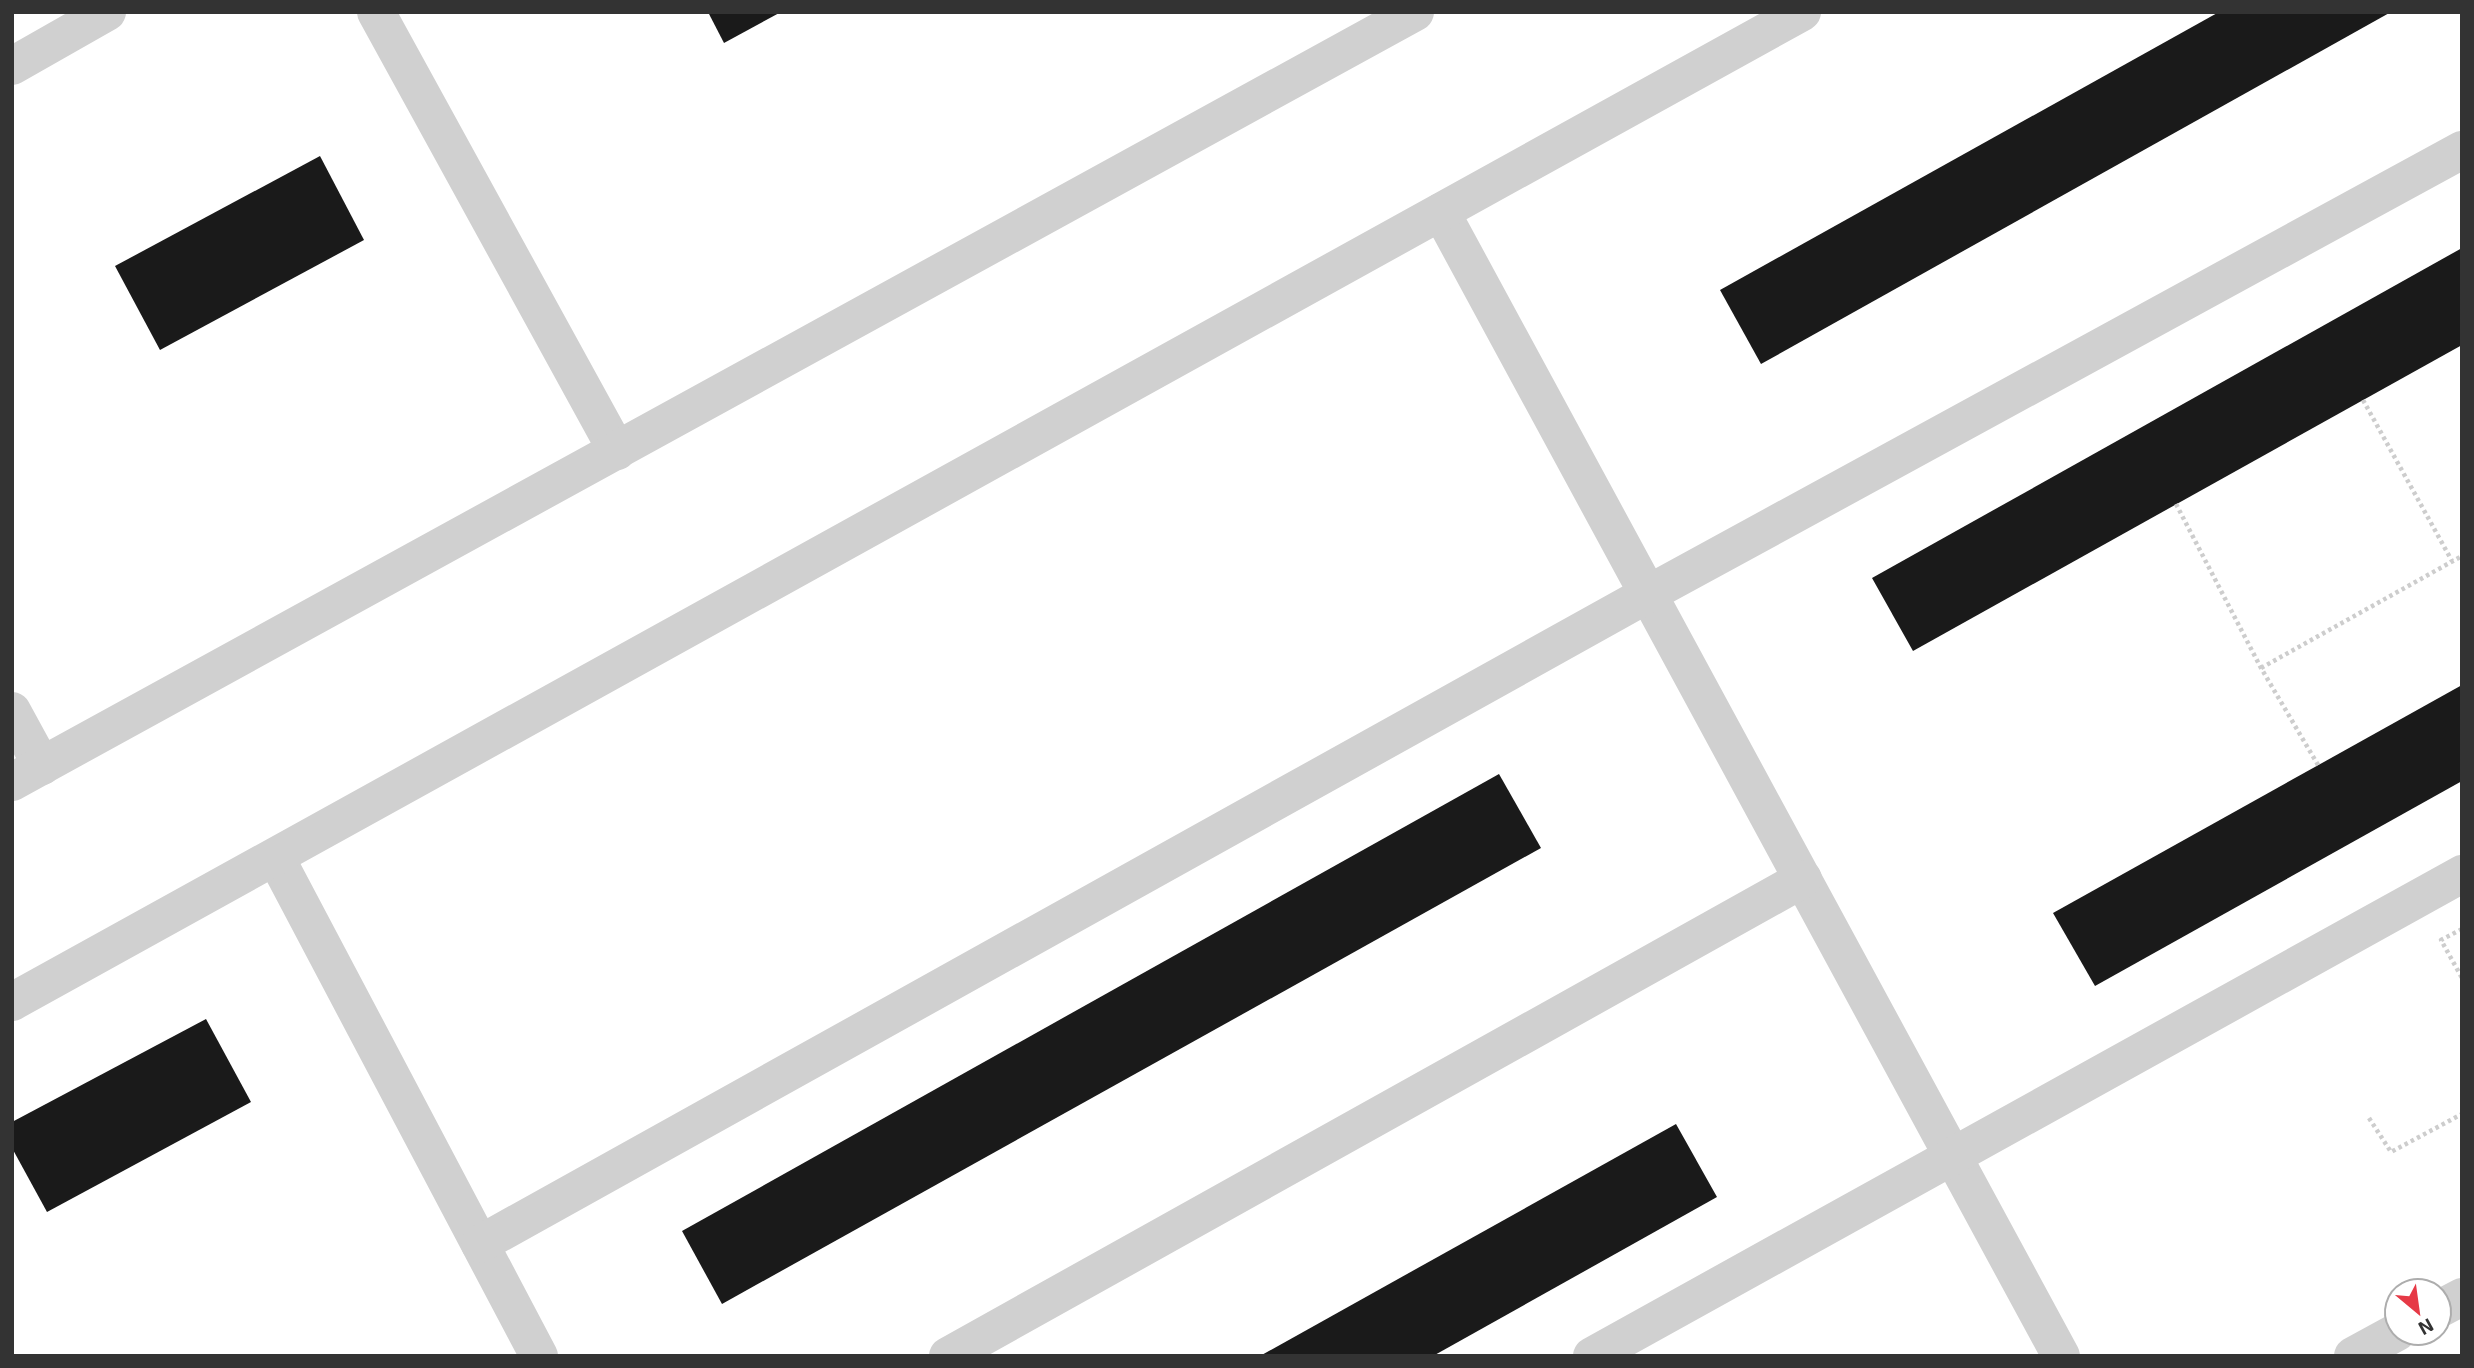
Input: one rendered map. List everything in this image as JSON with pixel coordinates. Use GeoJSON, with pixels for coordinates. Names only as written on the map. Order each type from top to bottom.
{"type":"FeatureCollection","features":[{"type":"Feature","properties":{"kind":"street"},"geometry":{"type":"LineString","coordinates":[[12,65],[107,12]]}},
{"type":"Feature","properties":{"kind":"street"},"geometry":{"type":"LineString","coordinates":[[376,12],[617,451]]}},
{"type":"Feature","properties":{"kind":"street"},"geometry":{"type":"LineString","coordinates":[[12,711],[27,774],[1415,12]]}},
{"type":"Feature","properties":{"kind":"street"},"geometry":{"type":"LineString","coordinates":[[12,1002],[1802,12]]}},
{"type":"Feature","properties":{"kind":"street"},"geometry":{"type":"LineString","coordinates":[[480,1244],[1648,594],[2462,150]]}},
{"type":"Feature","properties":{"kind":"street"},"geometry":{"type":"LineString","coordinates":[[1441,212],[2061,1356]]}},
{"type":"Feature","properties":{"kind":"street"},"geometry":{"type":"LineString","coordinates":[[276,858],[540,1356]]}},
{"type":"Feature","properties":{"kind":"street"},"geometry":{"type":"LineString","coordinates":[[1592,1356],[2462,874]]}},
{"type":"Feature","properties":{"kind":"street"},"geometry":{"type":"LineString","coordinates":[[948,1356],[1803,879]]}},
{"type":"Feature","properties":{"kind":"street"},"geometry":{"type":"LineString","coordinates":[[2353,1356],[2383,1340]]}},
{"type":"Feature","properties":{"kind":"path"},"geometry":{"type":"LineString","coordinates":[[2362,400],[2452,561]]}},
{"type":"Feature","properties":{"kind":"path"},"geometry":{"type":"LineString","coordinates":[[2176,504],[2261,668],[2318,765]]}},
{"type":"Feature","properties":{"kind":"path"},"geometry":{"type":"LineString","coordinates":[[2261,668],[2462,556]]}},
{"type":"Feature","properties":{"kind":"path"},"geometry":{"type":"LineString","coordinates":[[2462,929],[2441,940],[2462,978]]}},
{"type":"Feature","properties":{"kind":"path"},"geometry":{"type":"LineString","coordinates":[[2369,1118],[2391,1152],[2462,1114]]}},
{"type":"Feature","properties":{"kind":"building"},"geometry":{"type":"Polygon","coordinates":[[[708,12],[781,12],[724,43],[708,12]]]}},
{"type":"Feature","properties":{"kind":"building"},"geometry":{"type":"Polygon","coordinates":[[[2219,12],[2391,12],[1761,364],[1720,290],[2219,12]]]}},
{"type":"Feature","properties":{"kind":"building"},"geometry":{"type":"Polygon","coordinates":[[[320,156],[364,240],[160,350],[115,266],[320,156]]]}},
{"type":"Feature","properties":{"kind":"building"},"geometry":{"type":"Polygon","coordinates":[[[2462,248],[2462,345],[1913,651],[1872,578],[2462,248]]]}},
{"type":"Feature","properties":{"kind":"building"},"geometry":{"type":"Polygon","coordinates":[[[2462,685],[2462,781],[2095,986],[2053,913],[2462,685]]]}},
{"type":"Feature","properties":{"kind":"building"},"geometry":{"type":"Polygon","coordinates":[[[1499,774],[1541,848],[722,1304],[682,1231],[1499,774]]]}},
{"type":"Feature","properties":{"kind":"building"},"geometry":{"type":"Polygon","coordinates":[[[206,1019],[251,1102],[47,1212],[12,1148],[12,1122],[206,1019]]]}},
{"type":"Feature","properties":{"kind":"building"},"geometry":{"type":"Polygon","coordinates":[[[1676,1124],[1717,1197],[1433,1356],[1260,1356],[1676,1124]]]}}]}
